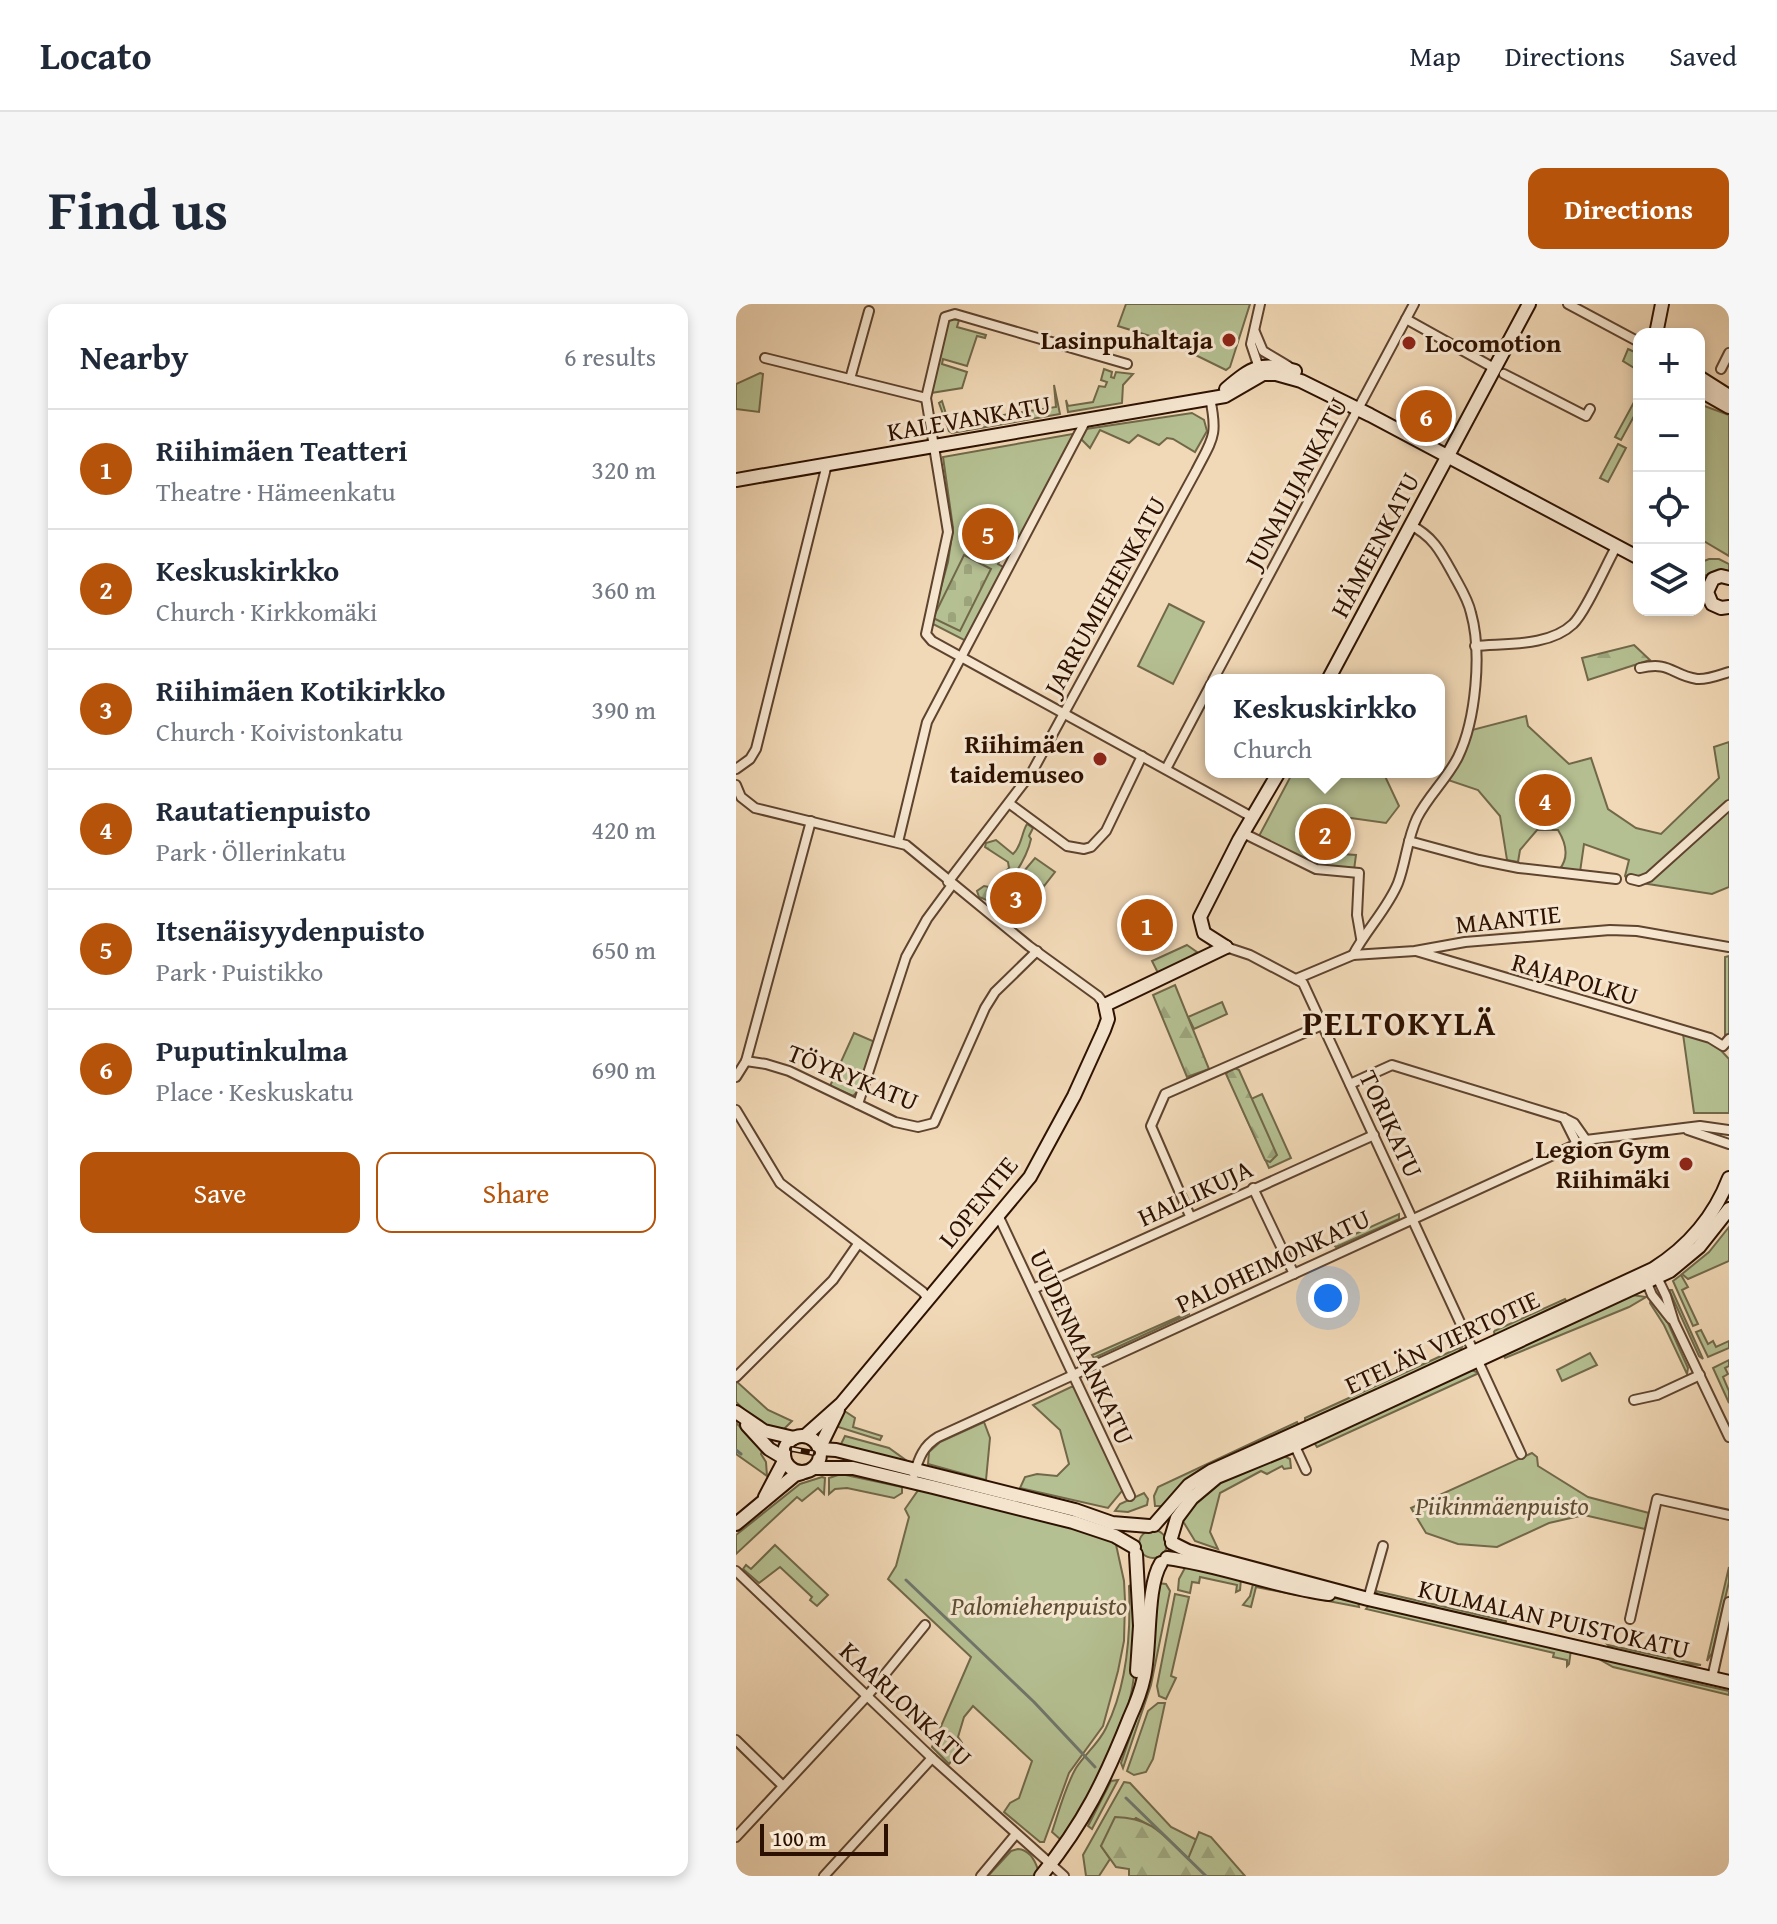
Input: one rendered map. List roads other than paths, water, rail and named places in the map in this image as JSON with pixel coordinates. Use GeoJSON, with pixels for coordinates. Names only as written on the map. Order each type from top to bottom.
{"type":"FeatureCollection","features":[{"type":"Feature","properties":{"kind":"street"},"geometry":{"type":"LineString","coordinates":[[1260,304],[1251,351],[1261,369],[1290,377],[1338,398]]}},
{"type":"Feature","properties":{"kind":"street","name":"JUNAILIJANKATU"},"geometry":{"type":"LineString","coordinates":[[1216,674],[1414,304]]}},
{"type":"Feature","properties":{"kind":"street","name":"HÄMEENKATU"},"geometry":{"type":"LineString","coordinates":[[1331,674],[1448,456],[1499,371],[1529,304]]}},
{"type":"Feature","properties":{"kind":"street"},"geometry":{"type":"LineString","coordinates":[[1568,304],[1633,339]]}},
{"type":"Feature","properties":{"kind":"street"},"geometry":{"type":"LineString","coordinates":[[1657,328],[1662,304]]}},
{"type":"Feature","properties":{"kind":"street"},"geometry":{"type":"LineString","coordinates":[[850,379],[869,311]]}},
{"type":"Feature","properties":{"kind":"street"},"geometry":{"type":"LineString","coordinates":[[1127,364],[951,314],[945,317],[926,398],[948,532],[926,634],[932,641],[1252,817]]}},
{"type":"Feature","properties":{"kind":"street"},"geometry":{"type":"LineString","coordinates":[[1406,319],[1499,371],[1588,412]]}},
{"type":"Feature","properties":{"kind":"street"},"geometry":{"type":"LineString","coordinates":[[1255,327],[1256,338],[1263,351],[1338,398],[1633,555]]}},
{"type":"Feature","properties":{"kind":"street"},"geometry":{"type":"LineString","coordinates":[[1261,369],[1263,351]]}},
{"type":"Feature","properties":{"kind":"street"},"geometry":{"type":"LineString","coordinates":[[1721,369],[1729,353]]}},
{"type":"Feature","properties":{"kind":"street"},"geometry":{"type":"LineString","coordinates":[[765,358],[926,398]]}},
{"type":"Feature","properties":{"kind":"street"},"geometry":{"type":"LineString","coordinates":[[1261,369],[1279,366],[1296,371]]}},
{"type":"Feature","properties":{"kind":"street","name":"KALEVANKATU"},"geometry":{"type":"LineString","coordinates":[[736,480],[1229,394],[1261,369]]}},
{"type":"Feature","properties":{"kind":"street"},"geometry":{"type":"LineString","coordinates":[[1705,381],[1729,396]]}},
{"type":"Feature","properties":{"kind":"street"},"geometry":{"type":"LineString","coordinates":[[1705,393],[1729,407]]}},
{"type":"Feature","properties":{"kind":"street","name":"JARRUMIEHENKATU"},"geometry":{"type":"LineString","coordinates":[[858,1104],[906,957],[950,884],[1032,772],[1214,437],[1215,419],[1210,398]]}},
{"type":"Feature","properties":{"kind":"street"},"geometry":{"type":"LineString","coordinates":[[898,842],[923,732],[1086,420]]}},
{"type":"Feature","properties":{"kind":"street"},"geometry":{"type":"LineString","coordinates":[[736,769],[750,759],[756,749],[827,464]]}},
{"type":"Feature","properties":{"kind":"street"},"geometry":{"type":"LineString","coordinates":[[1410,525],[1426,533],[1436,544],[1466,598],[1472,616],[1474,688],[1465,739],[1445,777]]}},
{"type":"Feature","properties":{"kind":"street"},"geometry":{"type":"LineString","coordinates":[[1475,646],[1542,639],[1569,627],[1579,617],[1616,547]]}},
{"type":"Feature","properties":{"kind":"street"},"geometry":{"type":"LineString","coordinates":[[1705,581],[1721,576],[1729,578]]}},
{"type":"Feature","properties":{"kind":"street"},"geometry":{"type":"LineString","coordinates":[[1713,579],[1708,587],[1713,600],[1729,617]]}},
{"type":"Feature","properties":{"kind":"street"},"geometry":{"type":"LineString","coordinates":[[1640,668],[1668,666],[1685,676],[1704,679],[1729,672]]}},
{"type":"Feature","properties":{"kind":"street","name":"JUNAILIJANKATU"},"geometry":{"type":"LineString","coordinates":[[1166,769],[1205,695]]}},
{"type":"Feature","properties":{"kind":"street"},"geometry":{"type":"LineString","coordinates":[[1010,804],[1067,846],[1091,847],[1104,835],[1142,756]]}},
{"type":"Feature","properties":{"kind":"street"},"geometry":{"type":"LineString","coordinates":[[1275,778],[1200,917],[1204,933],[1226,947],[1250,955],[1296,979]]}},
{"type":"Feature","properties":{"kind":"street"},"geometry":{"type":"LineString","coordinates":[[1353,955],[1393,894],[1418,817],[1445,778]]}},
{"type":"Feature","properties":{"kind":"street"},"geometry":{"type":"LineString","coordinates":[[736,785],[739,799],[755,808],[898,842],[912,849],[950,884],[1098,996],[1105,1005],[1226,947]]}},
{"type":"Feature","properties":{"kind":"street"},"geometry":{"type":"LineString","coordinates":[[1631,879],[1639,881],[1649,877],[1729,805]]}},
{"type":"Feature","properties":{"kind":"street"},"geometry":{"type":"LineString","coordinates":[[736,1077],[746,1061],[811,821]]}},
{"type":"Feature","properties":{"kind":"street"},"geometry":{"type":"LineString","coordinates":[[1243,833],[1316,869],[1359,873],[1357,915],[1361,939]]}},
{"type":"Feature","properties":{"kind":"street"},"geometry":{"type":"LineString","coordinates":[[1409,841],[1519,868],[1616,879]]}},
{"type":"Feature","properties":{"kind":"street","name":"MAANTIE"},"geometry":{"type":"LineString","coordinates":[[1296,979],[1353,955],[1610,930],[1637,931],[1729,947]]}},
{"type":"Feature","properties":{"kind":"street","name":"TÖYRYKATU"},"geometry":{"type":"LineString","coordinates":[[746,1061],[789,1071],[912,1127],[934,1123],[985,1008],[995,992],[1037,951]]}},
{"type":"Feature","properties":{"kind":"street","name":"RAJAPOLKU"},"geometry":{"type":"LineString","coordinates":[[1415,951],[1726,1043]]}},
{"type":"Feature","properties":{"kind":"street","name":"TORIKATU"},"geometry":{"type":"LineString","coordinates":[[1296,979],[1303,983],[1521,1454]]}},
{"type":"Feature","properties":{"kind":"street","name":"LOPENTIE"},"geometry":{"type":"LineString","coordinates":[[799,1437],[841,1404],[1030,1177],[1074,1096],[1108,1019],[1105,1005]]}},
{"type":"Feature","properties":{"kind":"street"},"geometry":{"type":"LineString","coordinates":[[1190,1216],[1151,1126],[1165,1094],[1322,1025]]}},
{"type":"Feature","properties":{"kind":"street"},"geometry":{"type":"LineString","coordinates":[[1350,1084],[1392,1065],[1564,1118],[1574,1123],[1582,1142]]}},
{"type":"Feature","properties":{"kind":"street"},"geometry":{"type":"LineString","coordinates":[[736,1110],[780,1183],[923,1292],[928,1299]]}},
{"type":"Feature","properties":{"kind":"street","name":"PALOHEIMONKATU"},"geometry":{"type":"LineString","coordinates":[[913,1476],[929,1442],[1582,1142],[1700,1126],[1729,1130]]}},
{"type":"Feature","properties":{"kind":"street","name":"PALOHEIMONKATU"},"geometry":{"type":"LineString","coordinates":[[1684,1129],[1729,1144]]}},
{"type":"Feature","properties":{"kind":"street","name":"HALLIKUJA"},"geometry":{"type":"LineString","coordinates":[[1033,1289],[1374,1135]]}},
{"type":"Feature","properties":{"kind":"street","name":"ETELÄN VIERTOTIE"},"geometry":{"type":"LineString","coordinates":[[1652,1277],[1698,1231],[1717,1204],[1729,1178]]}},
{"type":"Feature","properties":{"kind":"street"},"geometry":{"type":"LineString","coordinates":[[1253,1188],[1294,1274]]}},
{"type":"Feature","properties":{"kind":"street","name":"ETELÄN VIERTOTIE"},"geometry":{"type":"LineString","coordinates":[[1172,1541],[1177,1518],[1207,1483],[1293,1440],[1652,1277],[1692,1255],[1729,1209]]}},
{"type":"Feature","properties":{"kind":"street","name":"UUDENMAANKATU"},"geometry":{"type":"LineString","coordinates":[[998,1214],[1130,1496]]}},
{"type":"Feature","properties":{"kind":"street"},"geometry":{"type":"LineString","coordinates":[[736,1377],[833,1280],[858,1244]]}},
{"type":"Feature","properties":{"kind":"street"},"geometry":{"type":"LineString","coordinates":[[1652,1277],[1652,1295],[1674,1322],[1729,1444]]}},
{"type":"Feature","properties":{"kind":"street"},"geometry":{"type":"LineString","coordinates":[[1634,1400],[1657,1395],[1700,1375]]}},
{"type":"Feature","properties":{"kind":"street","name":"LOPENTIE"},"geometry":{"type":"LineString","coordinates":[[820,1448],[841,1404]]}},
{"type":"Feature","properties":{"kind":"street"},"geometry":{"type":"LineString","coordinates":[[736,1524],[795,1475],[819,1461],[820,1448],[813,1439],[771,1434],[740,1415]]}},
{"type":"Feature","properties":{"kind":"street"},"geometry":{"type":"LineString","coordinates":[[740,1415],[766,1446],[792,1470],[853,1468],[913,1476],[1075,1510],[1112,1523],[1152,1526],[1164,1530],[1172,1541],[1154,1580],[1145,1675],[1138,1700],[1102,1785],[1041,1876]]}},
{"type":"Feature","properties":{"kind":"street"},"geometry":{"type":"LineString","coordinates":[[761,1504],[784,1460],[785,1447],[799,1437]]}},
{"type":"Feature","properties":{"kind":"street"},"geometry":{"type":"LineString","coordinates":[[1293,1440],[1306,1470]]}},
{"type":"Feature","properties":{"kind":"street","name":"ETELÄN VIERTOTIE"},"geometry":{"type":"LineString","coordinates":[[1152,1526],[1198,1478],[1293,1440]]}},
{"type":"Feature","properties":{"kind":"street"},"geometry":{"type":"LineString","coordinates":[[820,1448],[839,1451],[1115,1536],[1145,1563],[1164,1560]]}},
{"type":"Feature","properties":{"kind":"street"},"geometry":{"type":"LineString","coordinates":[[1630,1619],[1657,1499],[1729,1515]]}},
{"type":"Feature","properties":{"kind":"street"},"geometry":{"type":"LineString","coordinates":[[1130,1718],[1140,1636],[1135,1551],[1138,1533],[1152,1526]]}},
{"type":"Feature","properties":{"kind":"street","name":"KULMALAN PUISTOKATU"},"geometry":{"type":"LineString","coordinates":[[1172,1541],[1188,1551],[1368,1599],[1729,1682]]}},
{"type":"Feature","properties":{"kind":"street"},"geometry":{"type":"LineString","coordinates":[[1368,1599],[1383,1546]]}},
{"type":"Feature","properties":{"kind":"street","name":"KULMALAN PUISTOKATU"},"geometry":{"type":"LineString","coordinates":[[1164,1560],[1185,1560],[1297,1590],[1368,1599]]}},
{"type":"Feature","properties":{"kind":"street","name":"KAARLONKATU"},"geometry":{"type":"LineString","coordinates":[[736,1571],[932,1758],[1064,1876]]}},
{"type":"Feature","properties":{"kind":"street"},"geometry":{"type":"LineString","coordinates":[[1712,1678],[1729,1602]]}},
{"type":"Feature","properties":{"kind":"street"},"geometry":{"type":"LineString","coordinates":[[736,1837],[868,1695],[925,1625]]}},
{"type":"Feature","properties":{"kind":"street"},"geometry":{"type":"LineString","coordinates":[[736,1740],[782,1785]]}},
{"type":"Feature","properties":{"kind":"street"},"geometry":{"type":"LineString","coordinates":[[824,1876],[932,1758]]}},
{"type":"Feature","properties":{"kind":"street"},"geometry":{"type":"LineString","coordinates":[[981,1876],[1016,1834]]}},
{"type":"Feature","properties":{"kind":"waterway"},"geometry":{"type":"LineString","coordinates":[[736,1450],[741,1454]]}},
{"type":"Feature","properties":{"kind":"waterway"},"geometry":{"type":"LineString","coordinates":[[906,1580],[1034,1702],[1095,1767]]}},
{"type":"Feature","properties":{"kind":"waterway"},"geometry":{"type":"LineString","coordinates":[[1126,1798],[1206,1876]]}},
{"type":"Feature","properties":{"kind":"railway"},"geometry":{"type":"LineString","coordinates":[[792,1449],[813,1453]]}},
{"type":"Feature","properties":{"kind":"place","name":"Lasinpuhaltaja"},"geometry":{"type":"Point","coordinates":[1229,340]}},
{"type":"Feature","properties":{"kind":"place","name":"Locomotion"},"geometry":{"type":"Point","coordinates":[1409,343]}},
{"type":"Feature","properties":{"kind":"place","name":"Puputinkulma"},"geometry":{"type":"Point","coordinates":[1426,416]}},
{"type":"Feature","properties":{"kind":"place","name":"Itsenäisyydenpuisto"},"geometry":{"type":"Point","coordinates":[988,534]}},
{"type":"Feature","properties":{"kind":"place","name":"Riihimäen taidemuseo"},"geometry":{"type":"Point","coordinates":[1100,759]}},
{"type":"Feature","properties":{"kind":"place","name":"Rautatienpuisto"},"geometry":{"type":"Point","coordinates":[1545,800]}},
{"type":"Feature","properties":{"kind":"place","name":"Keskuskirkko"},"geometry":{"type":"Point","coordinates":[1325,834]}},
{"type":"Feature","properties":{"kind":"place","name":"Riihimäen Kotikirkko"},"geometry":{"type":"Point","coordinates":[1016,898]}},
{"type":"Feature","properties":{"kind":"place","name":"Riihimäen Teatteri"},"geometry":{"type":"Point","coordinates":[1147,925]}},
{"type":"Feature","properties":{"kind":"place","name":"Legion Gym Riihimäki"},"geometry":{"type":"Point","coordinates":[1686,1164]}},
{"type":"Feature","properties":{"kind":"district","name":"PELTOKYLÄ"},"geometry":{"type":"Point","coordinates":[1400,1023]}},
{"type":"Feature","properties":{"kind":"park label","name":"Piikinmäenpuisto"},"geometry":{"type":"Point","coordinates":[1502,1506]}},
{"type":"Feature","properties":{"kind":"park label","name":"Palomiehenpuisto"},"geometry":{"type":"Point","coordinates":[1039,1606]}}]}
